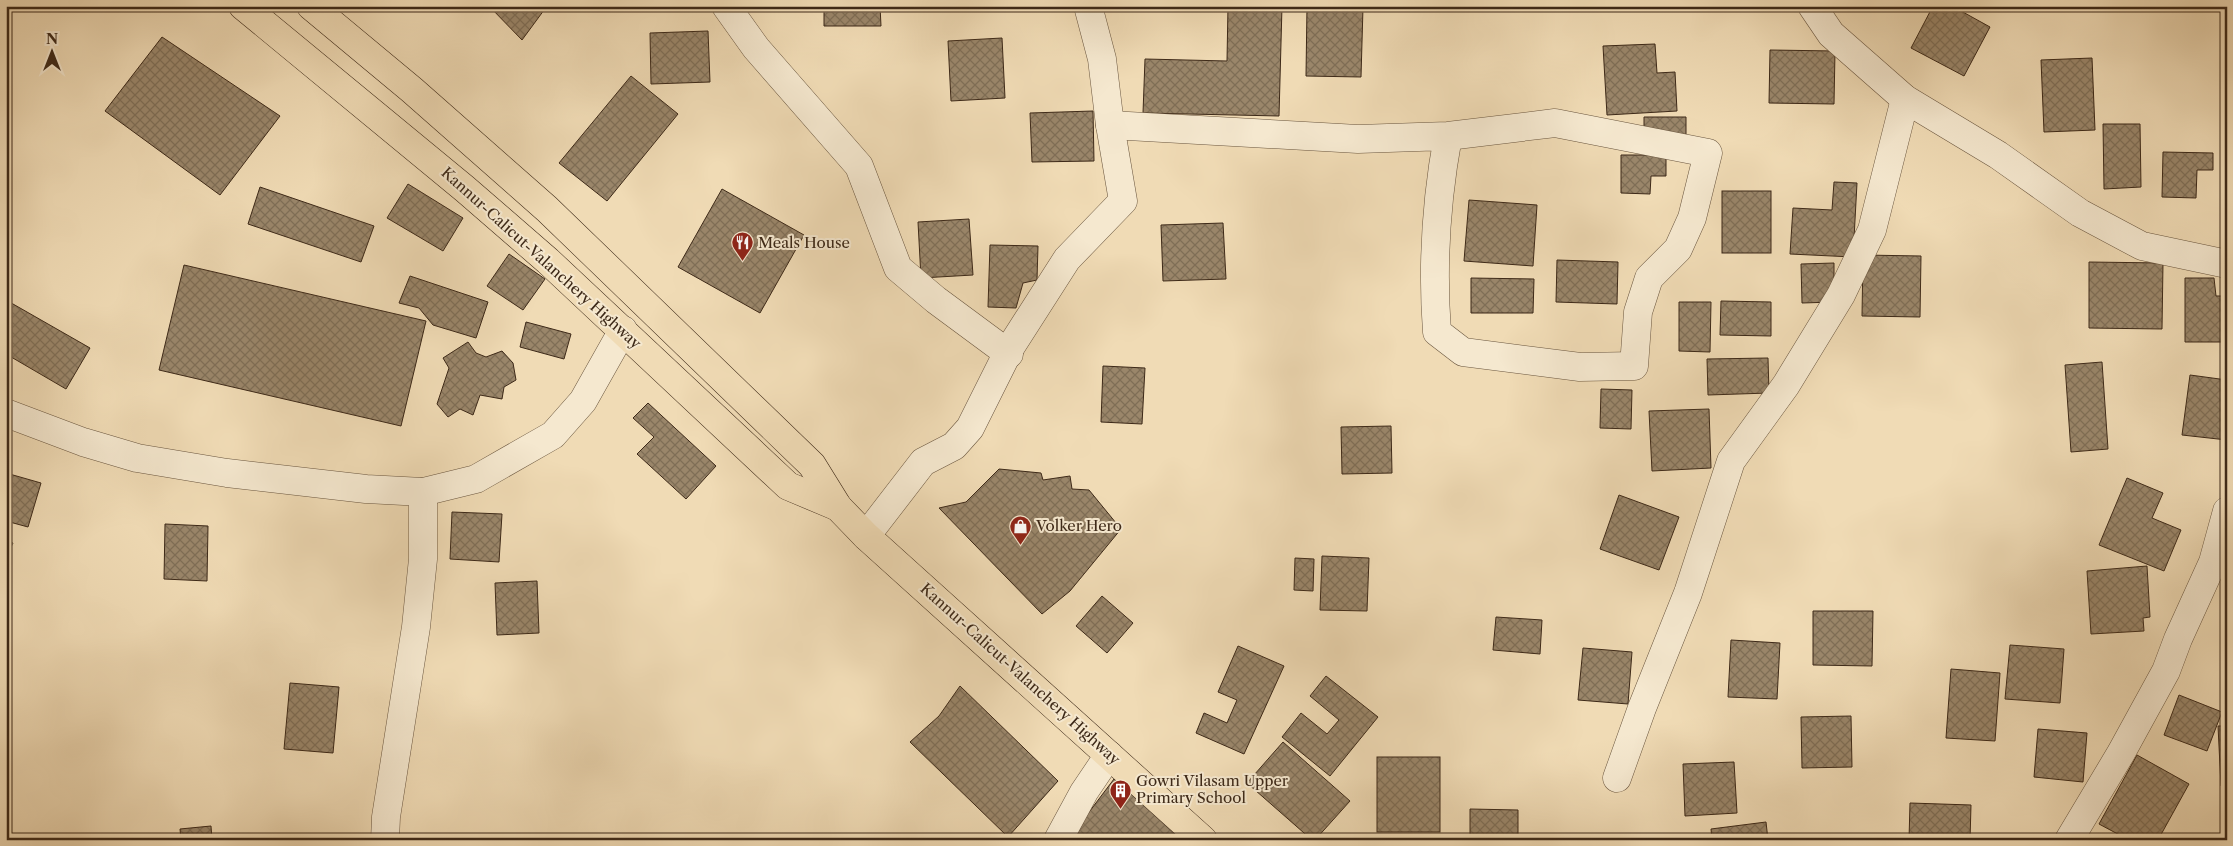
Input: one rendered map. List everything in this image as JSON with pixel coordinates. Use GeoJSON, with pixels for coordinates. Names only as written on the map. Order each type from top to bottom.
{"type":"FeatureCollection","features":[{"type":"Feature","properties":{"kind":"highway","name":"Kannur-Calicut-Valanchery Highway"},"geometry":{"type":"LineString","coordinates":[[243,6],[548,261],[788,486],[838,507]]}},
{"type":"Feature","properties":{"kind":"highway","name":"Kannur-Calicut-Valanchery Highway"},"geometry":{"type":"LineString","coordinates":[[311,6],[412,90],[547,209],[812,465],[838,507],[866,536],[1203,840]]}},
{"type":"Feature","properties":{"kind":"highway"},"geometry":{"type":"LineString","coordinates":[[623,330],[641,300]]}},
{"type":"Feature","properties":{"kind":"street"},"geometry":{"type":"LineString","coordinates":[[726,6],[756,48],[860,166],[898,268],[936,300],[1009,354]]}},
{"type":"Feature","properties":{"kind":"street"},"geometry":{"type":"LineString","coordinates":[[866,536],[923,462],[954,446],[970,428],[1009,354],[1067,259],[1123,202],[1110,126],[1102,59],[1088,6]]}},
{"type":"Feature","properties":{"kind":"street"},"geometry":{"type":"LineString","coordinates":[[1812,6],[1831,34],[1905,98],[1998,155],[2080,213],[2142,246],[2227,264]]}},
{"type":"Feature","properties":{"kind":"street"},"geometry":{"type":"LineString","coordinates":[[1617,778],[1642,708],[1688,594],[1731,461],[1786,385],[1836,303],[1872,230],[1905,98]]}},
{"type":"Feature","properties":{"kind":"street"},"geometry":{"type":"LineString","coordinates":[[1110,126],[1358,140],[1448,136],[1555,123],[1708,153],[1692,218],[1678,250],[1649,278],[1638,312],[1634,366],[1580,367],[1463,352],[1437,332],[1436,222],[1440,182],[1448,136]]}},
{"type":"Feature","properties":{"kind":"street"},"geometry":{"type":"LineString","coordinates":[[6,413],[83,442],[137,458],[227,473],[312,481],[366,489],[424,492],[476,479],[553,435],[583,401],[623,330]]}},
{"type":"Feature","properties":{"kind":"street"},"geometry":{"type":"LineString","coordinates":[[384,840],[424,560],[424,492]]}},
{"type":"Feature","properties":{"kind":"street"},"geometry":{"type":"LineString","coordinates":[[2069,840],[2121,752],[2166,670],[2213,562],[2227,511]]}},
{"type":"Feature","properties":{"kind":"street"},"geometry":{"type":"LineString","coordinates":[[1058,840],[1084,792],[1109,755]]}},
{"type":"Feature","properties":{"kind":"building"},"geometry":{"type":"Polygon","coordinates":[[[489,6],[547,6],[522,40],[489,6]]]}},
{"type":"Feature","properties":{"kind":"building"},"geometry":{"type":"Polygon","coordinates":[[[824,6],[880,6],[881,26],[824,26],[824,6]]]}},
{"type":"Feature","properties":{"kind":"building"},"geometry":{"type":"Polygon","coordinates":[[[1228,6],[1282,6],[1279,116],[1143,113],[1145,59],[1227,61],[1228,6]]]}},
{"type":"Feature","properties":{"kind":"building"},"geometry":{"type":"Polygon","coordinates":[[[1307,6],[1363,7],[1361,77],[1306,76],[1307,6]]]}},
{"type":"Feature","properties":{"kind":"building"},"geometry":{"type":"Polygon","coordinates":[[[1933,6],[1952,6],[1990,27],[1964,76],[1911,48],[1933,6]]]}},
{"type":"Feature","properties":{"kind":"building"},"geometry":{"type":"Polygon","coordinates":[[[708,31],[710,82],[651,84],[650,33],[708,31]]]}},
{"type":"Feature","properties":{"kind":"building"},"geometry":{"type":"Polygon","coordinates":[[[162,37],[280,116],[220,195],[105,111],[162,37]]]}},
{"type":"Feature","properties":{"kind":"building"},"geometry":{"type":"Polygon","coordinates":[[[1002,38],[1005,98],[951,101],[948,41],[1002,38]]]}},
{"type":"Feature","properties":{"kind":"building"},"geometry":{"type":"Polygon","coordinates":[[[1655,44],[1657,73],[1675,72],[1677,111],[1607,115],[1603,46],[1655,44]]]}},
{"type":"Feature","properties":{"kind":"building"},"geometry":{"type":"Polygon","coordinates":[[[1770,50],[1835,51],[1834,104],[1769,103],[1770,50]]]}},
{"type":"Feature","properties":{"kind":"building"},"geometry":{"type":"Polygon","coordinates":[[[2092,58],[2095,130],[2044,132],[2041,60],[2092,58]]]}},
{"type":"Feature","properties":{"kind":"building"},"geometry":{"type":"Polygon","coordinates":[[[631,76],[678,114],[607,201],[559,163],[631,76]]]}},
{"type":"Feature","properties":{"kind":"building"},"geometry":{"type":"Polygon","coordinates":[[[1093,111],[1094,161],[1032,162],[1030,113],[1093,111]]]}},
{"type":"Feature","properties":{"kind":"building"},"geometry":{"type":"Polygon","coordinates":[[[1644,117],[1686,117],[1686,137],[1644,138],[1644,117]]]}},
{"type":"Feature","properties":{"kind":"building"},"geometry":{"type":"Polygon","coordinates":[[[2103,124],[2140,124],[2141,187],[2104,189],[2103,124]]]}},
{"type":"Feature","properties":{"kind":"building"},"geometry":{"type":"Polygon","coordinates":[[[2163,152],[2213,153],[2213,170],[2197,170],[2196,198],[2162,197],[2163,152]]]}},
{"type":"Feature","properties":{"kind":"building"},"geometry":{"type":"Polygon","coordinates":[[[1621,155],[1666,155],[1666,176],[1651,176],[1650,194],[1621,193],[1621,155]]]}},
{"type":"Feature","properties":{"kind":"building"},"geometry":{"type":"Polygon","coordinates":[[[2225,170],[2227,170],[2227,219],[2224,219],[2225,170]]]}},
{"type":"Feature","properties":{"kind":"building"},"geometry":{"type":"Polygon","coordinates":[[[1834,182],[1857,183],[1853,257],[1790,254],[1793,208],[1832,210],[1834,182]]]}},
{"type":"Feature","properties":{"kind":"building"},"geometry":{"type":"Polygon","coordinates":[[[408,184],[463,218],[443,251],[387,218],[408,184]]]}},
{"type":"Feature","properties":{"kind":"building"},"geometry":{"type":"Polygon","coordinates":[[[260,187],[374,226],[361,262],[248,224],[260,187]]]}},
{"type":"Feature","properties":{"kind":"building"},"geometry":{"type":"Polygon","coordinates":[[[722,189],[804,235],[760,313],[678,267],[722,189]]]}},
{"type":"Feature","properties":{"kind":"building"},"geometry":{"type":"Polygon","coordinates":[[[1722,191],[1771,191],[1771,253],[1722,253],[1722,191]]]}},
{"type":"Feature","properties":{"kind":"building"},"geometry":{"type":"Polygon","coordinates":[[[1469,200],[1537,205],[1533,266],[1464,261],[1469,200]]]}},
{"type":"Feature","properties":{"kind":"building"},"geometry":{"type":"Polygon","coordinates":[[[969,219],[973,275],[921,278],[918,222],[969,219]]]}},
{"type":"Feature","properties":{"kind":"building"},"geometry":{"type":"Polygon","coordinates":[[[1223,223],[1226,279],[1163,281],[1161,225],[1223,223]]]}},
{"type":"Feature","properties":{"kind":"building"},"geometry":{"type":"Polygon","coordinates":[[[990,245],[1038,246],[1037,280],[1023,283],[1016,308],[988,307],[990,245]]]}},
{"type":"Feature","properties":{"kind":"building"},"geometry":{"type":"Polygon","coordinates":[[[509,254],[545,279],[523,310],[487,286],[509,254]]]}},
{"type":"Feature","properties":{"kind":"building"},"geometry":{"type":"Polygon","coordinates":[[[1863,255],[1921,256],[1920,317],[1862,316],[1863,255]]]}},
{"type":"Feature","properties":{"kind":"building"},"geometry":{"type":"Polygon","coordinates":[[[1557,260],[1618,262],[1617,304],[1556,302],[1557,260]]]}},
{"type":"Feature","properties":{"kind":"building"},"geometry":{"type":"Polygon","coordinates":[[[2089,262],[2163,263],[2162,329],[2089,328],[2089,262]]]}},
{"type":"Feature","properties":{"kind":"building"},"geometry":{"type":"Polygon","coordinates":[[[1834,263],[1834,302],[1802,303],[1801,264],[1834,263]]]}},
{"type":"Feature","properties":{"kind":"building"},"geometry":{"type":"Polygon","coordinates":[[[184,265],[426,321],[401,426],[159,370],[184,265]]]}},
{"type":"Feature","properties":{"kind":"building"},"geometry":{"type":"Polygon","coordinates":[[[410,276],[488,302],[476,338],[433,325],[419,308],[399,303],[410,276]]]}},
{"type":"Feature","properties":{"kind":"building"},"geometry":{"type":"Polygon","coordinates":[[[1471,278],[1534,279],[1533,313],[1471,313],[1471,278]]]}},
{"type":"Feature","properties":{"kind":"building"},"geometry":{"type":"Polygon","coordinates":[[[2185,278],[2214,278],[2216,296],[2227,296],[2227,342],[2185,342],[2185,278]]]}},
{"type":"Feature","properties":{"kind":"building"},"geometry":{"type":"Polygon","coordinates":[[[6,300],[90,348],[66,389],[6,354],[6,300]]]}},
{"type":"Feature","properties":{"kind":"building"},"geometry":{"type":"Polygon","coordinates":[[[1721,301],[1771,302],[1771,336],[1720,335],[1721,301]]]}},
{"type":"Feature","properties":{"kind":"building"},"geometry":{"type":"Polygon","coordinates":[[[1679,302],[1711,302],[1710,352],[1679,351],[1679,302]]]}},
{"type":"Feature","properties":{"kind":"building"},"geometry":{"type":"Polygon","coordinates":[[[526,322],[571,334],[564,359],[520,347],[526,322]]]}},
{"type":"Feature","properties":{"kind":"building"},"geometry":{"type":"Polygon","coordinates":[[[468,342],[476,353],[486,357],[502,351],[513,363],[516,380],[504,387],[502,399],[480,395],[473,415],[460,409],[448,417],[437,404],[449,368],[443,358],[468,342]]]}},
{"type":"Feature","properties":{"kind":"building"},"geometry":{"type":"Polygon","coordinates":[[[1768,358],[1769,393],[1708,395],[1707,359],[1768,358]]]}},
{"type":"Feature","properties":{"kind":"building"},"geometry":{"type":"Polygon","coordinates":[[[2102,362],[2108,449],[2071,452],[2065,365],[2102,362]]]}},
{"type":"Feature","properties":{"kind":"building"},"geometry":{"type":"Polygon","coordinates":[[[1103,366],[1145,368],[1142,424],[1101,422],[1103,366]]]}},
{"type":"Feature","properties":{"kind":"building"},"geometry":{"type":"Polygon","coordinates":[[[2190,375],[2227,380],[2227,440],[2182,435],[2190,375]]]}},
{"type":"Feature","properties":{"kind":"building"},"geometry":{"type":"Polygon","coordinates":[[[1601,389],[1632,390],[1631,429],[1600,428],[1601,389]]]}},
{"type":"Feature","properties":{"kind":"building"},"geometry":{"type":"Polygon","coordinates":[[[648,403],[716,466],[686,499],[637,454],[654,437],[633,418],[648,403]]]}},
{"type":"Feature","properties":{"kind":"building"},"geometry":{"type":"Polygon","coordinates":[[[1709,409],[1711,468],[1652,471],[1649,411],[1709,409]]]}},
{"type":"Feature","properties":{"kind":"building"},"geometry":{"type":"Polygon","coordinates":[[[1391,426],[1392,473],[1342,474],[1341,427],[1391,426]]]}},
{"type":"Feature","properties":{"kind":"building"},"geometry":{"type":"Polygon","coordinates":[[[999,469],[1041,473],[1043,480],[1070,476],[1072,489],[1089,490],[1121,529],[1070,591],[1042,614],[939,508],[966,502],[999,469]]]}},
{"type":"Feature","properties":{"kind":"building"},"geometry":{"type":"Polygon","coordinates":[[[6,473],[41,483],[28,527],[6,521],[6,473]]]}},
{"type":"Feature","properties":{"kind":"building"},"geometry":{"type":"Polygon","coordinates":[[[2127,478],[2163,493],[2152,518],[2181,530],[2164,571],[2099,545],[2127,478]]]}},
{"type":"Feature","properties":{"kind":"building"},"geometry":{"type":"Polygon","coordinates":[[[1619,495],[1679,517],[1659,570],[1600,549],[1619,495]]]}},
{"type":"Feature","properties":{"kind":"building"},"geometry":{"type":"Polygon","coordinates":[[[452,512],[502,514],[499,562],[450,559],[452,512]]]}},
{"type":"Feature","properties":{"kind":"building"},"geometry":{"type":"Polygon","coordinates":[[[165,524],[208,526],[207,581],[164,579],[165,524]]]}},
{"type":"Feature","properties":{"kind":"building"},"geometry":{"type":"Polygon","coordinates":[[[6,540],[13,543],[6,557],[6,540]]]}},
{"type":"Feature","properties":{"kind":"building"},"geometry":{"type":"Polygon","coordinates":[[[1322,556],[1369,558],[1367,611],[1320,610],[1322,556]]]}},
{"type":"Feature","properties":{"kind":"building"},"geometry":{"type":"Polygon","coordinates":[[[1295,558],[1314,559],[1313,591],[1294,590],[1295,558]]]}},
{"type":"Feature","properties":{"kind":"building"},"geometry":{"type":"Polygon","coordinates":[[[2147,566],[2150,617],[2143,618],[2144,631],[2091,634],[2087,571],[2147,566]]]}},
{"type":"Feature","properties":{"kind":"building"},"geometry":{"type":"Polygon","coordinates":[[[537,581],[539,633],[497,635],[495,583],[537,581]]]}},
{"type":"Feature","properties":{"kind":"building"},"geometry":{"type":"Polygon","coordinates":[[[1102,596],[1133,623],[1107,653],[1076,626],[1102,596]]]}},
{"type":"Feature","properties":{"kind":"building"},"geometry":{"type":"Polygon","coordinates":[[[1813,611],[1873,611],[1872,666],[1813,665],[1813,611]]]}},
{"type":"Feature","properties":{"kind":"building"},"geometry":{"type":"Polygon","coordinates":[[[2227,616],[2227,655],[2224,655],[2222,617],[2227,616]]]}},
{"type":"Feature","properties":{"kind":"building"},"geometry":{"type":"Polygon","coordinates":[[[1496,617],[1542,620],[1540,654],[1493,650],[1496,617]]]}},
{"type":"Feature","properties":{"kind":"building"},"geometry":{"type":"Polygon","coordinates":[[[1731,640],[1780,643],[1777,699],[1728,697],[1731,640]]]}},
{"type":"Feature","properties":{"kind":"building"},"geometry":{"type":"Polygon","coordinates":[[[2010,645],[2064,649],[2060,703],[2005,699],[2010,645]]]}},
{"type":"Feature","properties":{"kind":"building"},"geometry":{"type":"Polygon","coordinates":[[[1238,646],[1284,666],[1244,754],[1196,733],[1204,713],[1227,723],[1237,700],[1218,692],[1238,646]]]}},
{"type":"Feature","properties":{"kind":"building"},"geometry":{"type":"Polygon","coordinates":[[[1583,648],[1632,652],[1628,704],[1578,700],[1583,648]]]}},
{"type":"Feature","properties":{"kind":"building"},"geometry":{"type":"Polygon","coordinates":[[[1951,669],[2000,673],[1995,741],[1946,738],[1951,669]]]}},
{"type":"Feature","properties":{"kind":"building"},"geometry":{"type":"Polygon","coordinates":[[[1326,676],[1378,717],[1330,776],[1282,737],[1301,713],[1327,734],[1339,720],[1310,696],[1326,676]]]}},
{"type":"Feature","properties":{"kind":"building"},"geometry":{"type":"Polygon","coordinates":[[[290,683],[339,687],[333,753],[284,749],[290,683]]]}},
{"type":"Feature","properties":{"kind":"building"},"geometry":{"type":"Polygon","coordinates":[[[960,686],[1058,781],[1008,837],[910,742],[939,716],[960,686]]]}},
{"type":"Feature","properties":{"kind":"building"},"geometry":{"type":"Polygon","coordinates":[[[2179,695],[2222,712],[2207,751],[2164,735],[2179,695]]]}},
{"type":"Feature","properties":{"kind":"building"},"geometry":{"type":"Polygon","coordinates":[[[1851,716],[1852,767],[1802,768],[1801,717],[1851,716]]]}},
{"type":"Feature","properties":{"kind":"building"},"geometry":{"type":"Polygon","coordinates":[[[2218,726],[2227,726],[2227,786],[2221,786],[2218,726]]]}},
{"type":"Feature","properties":{"kind":"building"},"geometry":{"type":"Polygon","coordinates":[[[2038,729],[2087,733],[2083,782],[2034,777],[2038,729]]]}},
{"type":"Feature","properties":{"kind":"building"},"geometry":{"type":"Polygon","coordinates":[[[1283,742],[1350,801],[1315,840],[1312,840],[1247,783],[1283,742]]]}},
{"type":"Feature","properties":{"kind":"building"},"geometry":{"type":"Polygon","coordinates":[[[2137,755],[2189,784],[2158,840],[2129,840],[2099,824],[2137,755]]]}},
{"type":"Feature","properties":{"kind":"building"},"geometry":{"type":"Polygon","coordinates":[[[1377,757],[1440,757],[1440,832],[1377,832],[1377,757]]]}},
{"type":"Feature","properties":{"kind":"building"},"geometry":{"type":"Polygon","coordinates":[[[1734,762],[1737,813],[1685,816],[1683,764],[1734,762]]]}},
{"type":"Feature","properties":{"kind":"building","name":"Gowri Vilasam Upper Primary School"},"geometry":{"type":"Polygon","coordinates":[[[1114,779],[1184,840],[1068,840],[1114,779]]]}},
{"type":"Feature","properties":{"kind":"building"},"geometry":{"type":"Polygon","coordinates":[[[1910,803],[1971,805],[1970,840],[1909,840],[1910,803]]]}},
{"type":"Feature","properties":{"kind":"building"},"geometry":{"type":"Polygon","coordinates":[[[1470,809],[1518,810],[1518,840],[1470,840],[1470,809]]]}},
{"type":"Feature","properties":{"kind":"building"},"geometry":{"type":"Polygon","coordinates":[[[1766,822],[1768,840],[1712,840],[1711,829],[1766,822]]]}},
{"type":"Feature","properties":{"kind":"building"},"geometry":{"type":"Polygon","coordinates":[[[211,826],[212,840],[181,840],[180,829],[211,826]]]}},
{"type":"Feature","properties":{"kind":"place","name":"Meals House"},"geometry":{"type":"Point","coordinates":[742,262]}},
{"type":"Feature","properties":{"kind":"place","name":"Volker Hero"},"geometry":{"type":"Point","coordinates":[1020,545]}},
{"type":"Feature","properties":{"kind":"place","name":"Gowri Vilasam Upper Primary School"},"geometry":{"type":"Point","coordinates":[1120,809]}}]}
